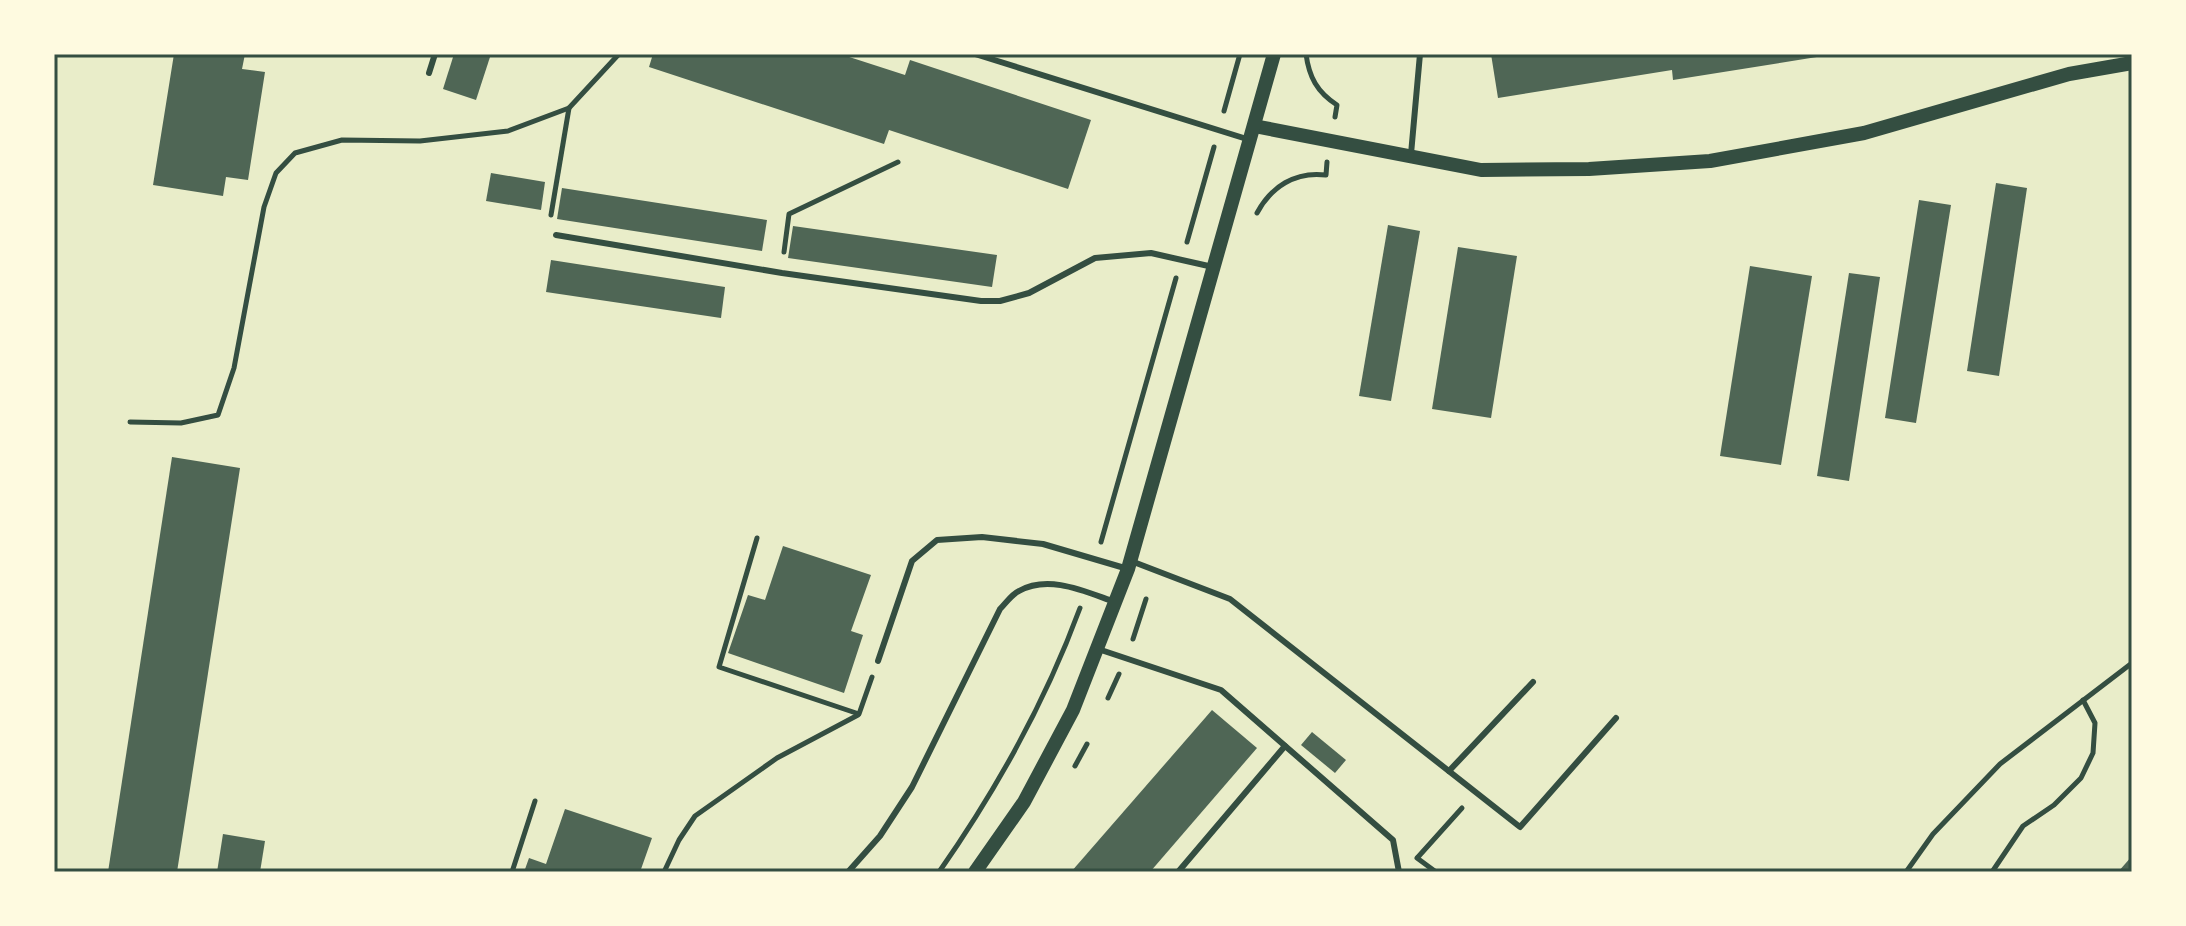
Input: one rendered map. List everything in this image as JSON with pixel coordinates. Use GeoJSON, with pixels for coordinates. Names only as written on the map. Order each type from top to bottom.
{"type":"FeatureCollection","features":[{"type":"Feature","properties":{"kind":"street"},"geometry":{"type":"LineString","coordinates":[[975,872],[1024,802],[1073,710],[1130,565],[1274,54]]}},
{"type":"Feature","properties":{"kind":"street"},"geometry":{"type":"LineString","coordinates":[[1252,133],[1330,141],[1481,170],[1589,169],[1710,161],[1864,133],[2128,60]]}},
{"type":"Feature","properties":{"kind":"lane"},"geometry":{"type":"LineString","coordinates":[[429,73],[435,54]]}},
{"type":"Feature","properties":{"kind":"lane"},"geometry":{"type":"LineString","coordinates":[[975,54],[1218,131],[1252,133]]}},
{"type":"Feature","properties":{"kind":"lane"},"geometry":{"type":"LineString","coordinates":[[1410,157],[1420,54]]}},
{"type":"Feature","properties":{"kind":"lane"},"geometry":{"type":"LineString","coordinates":[[556,235],[782,273],[1000,301],[1029,293],[1095,258],[1151,253],[1213,267]]}},
{"type":"Feature","properties":{"kind":"lane"},"geometry":{"type":"LineString","coordinates":[[878,661],[912,561],[937,540],[982,537],[1043,544],[1096,560],[1130,565],[1230,599],[1520,827],[1616,718]]}},
{"type":"Feature","properties":{"kind":"lane"},"geometry":{"type":"LineString","coordinates":[[848,872],[880,836],[912,787],[1000,609],[1019,591],[1047,584],[1072,587],[1115,602]]}},
{"type":"Feature","properties":{"kind":"lane"},"geometry":{"type":"LineString","coordinates":[[1098,649],[1221,690],[1393,840],[1399,872]]}},
{"type":"Feature","properties":{"kind":"lane"},"geometry":{"type":"LineString","coordinates":[[1449,771],[1533,682]]}},
{"type":"Feature","properties":{"kind":"lane"},"geometry":{"type":"LineString","coordinates":[[1178,872],[1285,746]]}},
{"type":"Feature","properties":{"kind":"path"},"geometry":{"type":"LineString","coordinates":[[130,422],[181,423],[218,415],[234,368],[264,207],[276,173],[295,153],[342,140],[420,141],[508,131],[569,108],[619,54]]}},
{"type":"Feature","properties":{"kind":"path"},"geometry":{"type":"LineString","coordinates":[[1096,560],[1240,54]]}},
{"type":"Feature","properties":{"kind":"path"},"geometry":{"type":"LineString","coordinates":[[1306,54],[1308,72],[1315,85],[1323,96],[1337,105],[1330,141]]}},
{"type":"Feature","properties":{"kind":"path"},"geometry":{"type":"LineString","coordinates":[[556,235],[551,218],[569,108]]}},
{"type":"Feature","properties":{"kind":"path"},"geometry":{"type":"LineString","coordinates":[[782,273],[789,214],[898,162]]}},
{"type":"Feature","properties":{"kind":"path"},"geometry":{"type":"LineString","coordinates":[[757,538],[719,667],[859,714]]}},
{"type":"Feature","properties":{"kind":"path"},"geometry":{"type":"LineString","coordinates":[[939,872],[1005,770],[1043,698],[1086,592]]}},
{"type":"Feature","properties":{"kind":"path"},"geometry":{"type":"LineString","coordinates":[[664,872],[695,816],[777,758],[859,714],[878,661]]}},
{"type":"Feature","properties":{"kind":"path"},"geometry":{"type":"LineString","coordinates":[[1906,872],[1933,834],[2000,764],[2132,663]]}},
{"type":"Feature","properties":{"kind":"path"},"geometry":{"type":"LineString","coordinates":[[1992,872],[2023,826],[2054,805],[2081,778],[2093,753],[2095,723],[2083,699]]}},
{"type":"Feature","properties":{"kind":"path"},"geometry":{"type":"LineString","coordinates":[[1418,858],[1476,792]]}},
{"type":"Feature","properties":{"kind":"path"},"geometry":{"type":"LineString","coordinates":[[512,872],[535,801]]}},
{"type":"Feature","properties":{"kind":"building"},"geometry":{"type":"Polygon","coordinates":[[[174,54],[245,54],[242,69],[265,72],[248,180],[226,177],[223,196],[153,185],[174,54]]]}},
{"type":"Feature","properties":{"kind":"building"},"geometry":{"type":"Polygon","coordinates":[[[454,54],[491,54],[476,100],[443,89],[454,54]]]}},
{"type":"Feature","properties":{"kind":"building"},"geometry":{"type":"Polygon","coordinates":[[[653,54],[840,54],[905,75],[910,60],[1091,120],[1068,189],[889,130],[884,144],[649,67],[653,54]]]}},
{"type":"Feature","properties":{"kind":"building"},"geometry":{"type":"Polygon","coordinates":[[[1491,54],[1823,56],[1673,80],[1672,70],[1498,98],[1491,54]]]}},
{"type":"Feature","properties":{"kind":"building"},"geometry":{"type":"Polygon","coordinates":[[[491,173],[545,182],[541,210],[486,201],[491,173]]]}},
{"type":"Feature","properties":{"kind":"building"},"geometry":{"type":"Polygon","coordinates":[[[1996,183],[2027,188],[1999,376],[1967,371],[1996,183]]]}},
{"type":"Feature","properties":{"kind":"building"},"geometry":{"type":"Polygon","coordinates":[[[562,188],[767,220],[762,251],[557,219],[562,188]]]}},
{"type":"Feature","properties":{"kind":"building"},"geometry":{"type":"Polygon","coordinates":[[[1919,200],[1951,205],[1916,423],[1885,418],[1919,200]]]}},
{"type":"Feature","properties":{"kind":"building"},"geometry":{"type":"Polygon","coordinates":[[[1388,225],[1420,231],[1391,401],[1359,396],[1388,225]]]}},
{"type":"Feature","properties":{"kind":"building"},"geometry":{"type":"Polygon","coordinates":[[[793,226],[997,255],[992,287],[788,258],[793,226]]]}},
{"type":"Feature","properties":{"kind":"building"},"geometry":{"type":"Polygon","coordinates":[[[1458,247],[1517,256],[1491,418],[1432,409],[1458,247]]]}},
{"type":"Feature","properties":{"kind":"building"},"geometry":{"type":"Polygon","coordinates":[[[551,260],[725,287],[721,318],[546,292],[551,260]]]}},
{"type":"Feature","properties":{"kind":"building"},"geometry":{"type":"Polygon","coordinates":[[[1750,266],[1812,276],[1781,465],[1720,456],[1750,266]]]}},
{"type":"Feature","properties":{"kind":"building"},"geometry":{"type":"Polygon","coordinates":[[[1849,273],[1880,277],[1849,481],[1817,476],[1849,273]]]}},
{"type":"Feature","properties":{"kind":"building"},"geometry":{"type":"Polygon","coordinates":[[[172,457],[240,468],[177,872],[108,872],[172,457]]]}},
{"type":"Feature","properties":{"kind":"building"},"geometry":{"type":"Polygon","coordinates":[[[783,546],[871,575],[851,631],[863,635],[844,693],[728,653],[748,595],[765,600],[783,546]]]}},
{"type":"Feature","properties":{"kind":"building"},"geometry":{"type":"Polygon","coordinates":[[[1212,710],[1257,748],[1150,872],[1071,872],[1212,710]]]}},
{"type":"Feature","properties":{"kind":"building"},"geometry":{"type":"Polygon","coordinates":[[[1312,732],[1346,760],[1335,773],[1301,745],[1312,732]]]}},
{"type":"Feature","properties":{"kind":"building"},"geometry":{"type":"Polygon","coordinates":[[[565,809],[652,838],[640,872],[524,872],[529,858],[546,864],[565,809]]]}},
{"type":"Feature","properties":{"kind":"building"},"geometry":{"type":"Polygon","coordinates":[[[223,834],[265,841],[260,872],[217,872],[223,834]]]}},
{"type":"Feature","properties":{"kind":"building"},"geometry":{"type":"Polygon","coordinates":[[[2132,856],[2132,872],[2118,872],[2132,856]]]}}]}
